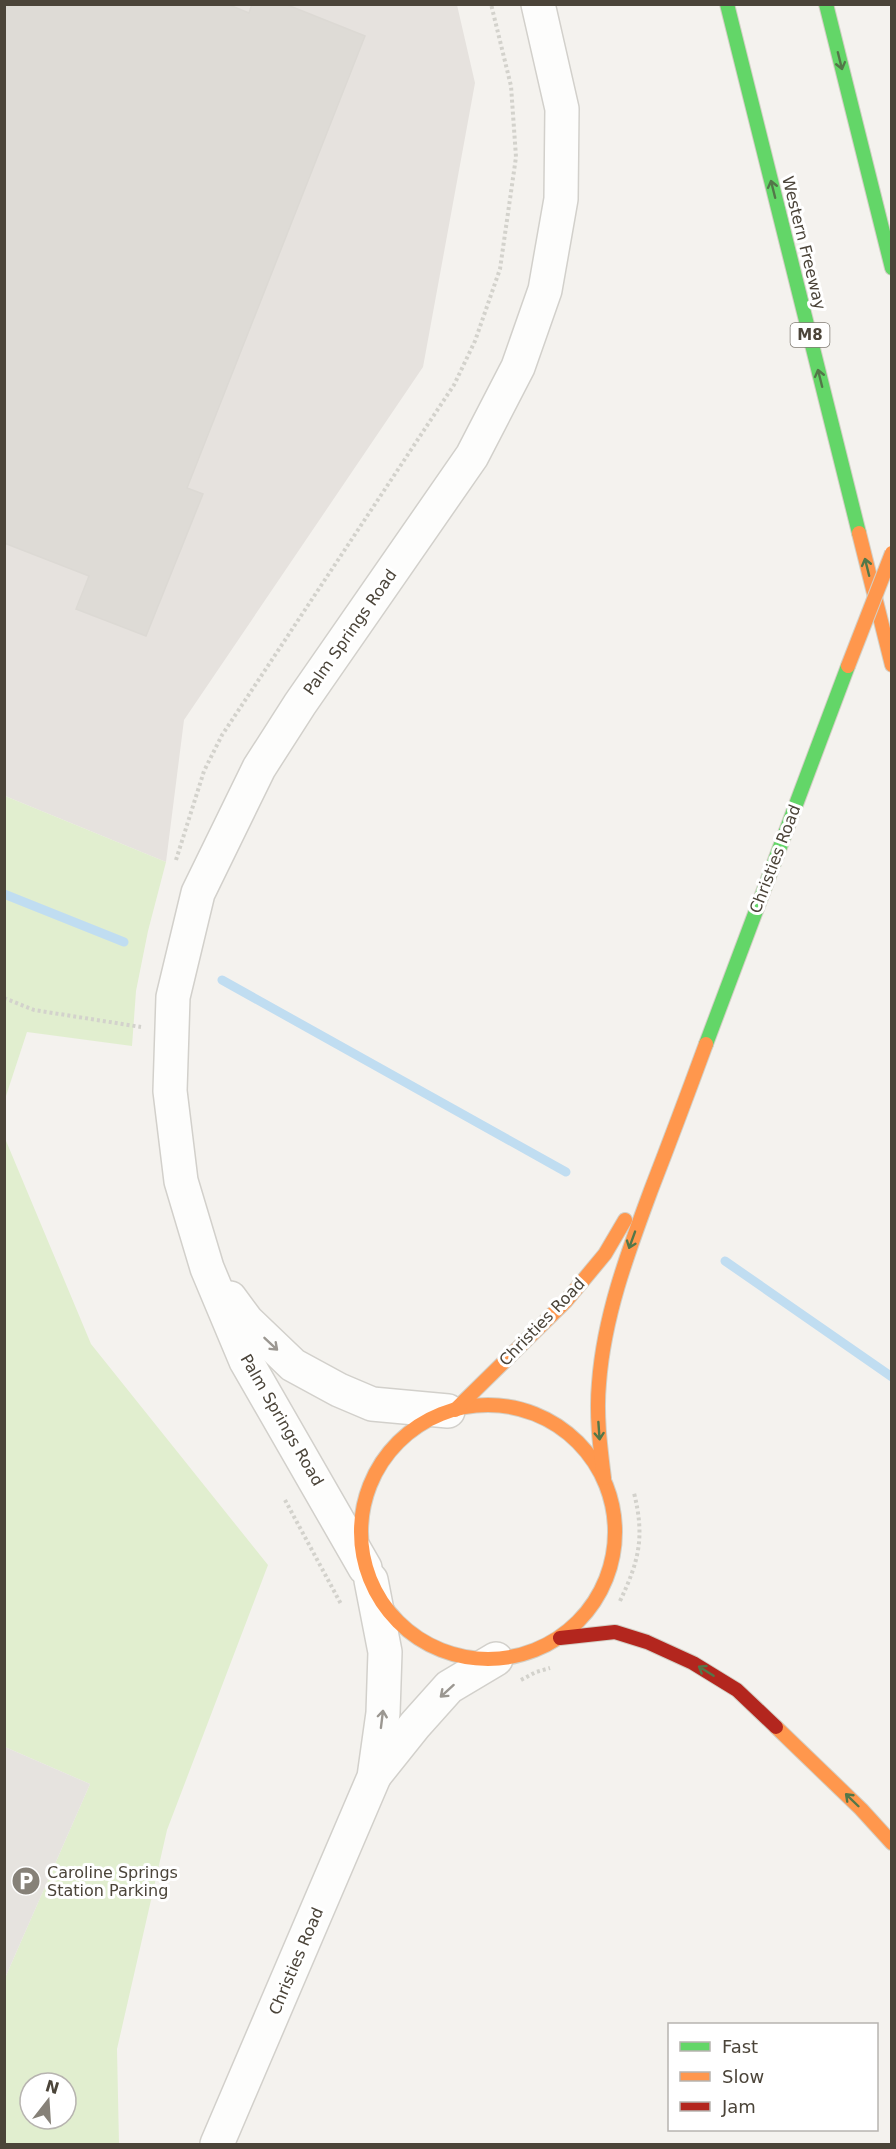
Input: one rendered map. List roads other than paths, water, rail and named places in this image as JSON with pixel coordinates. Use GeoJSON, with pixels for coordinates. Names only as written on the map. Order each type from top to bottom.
{"type":"FeatureCollection","features":[{"type":"Feature","properties":{"kind":"main road","name":"Western Freeway"},"geometry":{"type":"LineString","coordinates":[[727,4],[891,665]]}},
{"type":"Feature","properties":{"kind":"main road"},"geometry":{"type":"LineString","coordinates":[[826,4],[891,268]]}},
{"type":"Feature","properties":{"kind":"main road","name":"Christies Road"},"geometry":{"type":"LineString","coordinates":[[604,1478],[598,1426],[601,1362],[608,1322],[629,1249],[891,553]]}},
{"type":"Feature","properties":{"kind":"main road","name":"Christies Road"},"geometry":{"type":"LineString","coordinates":[[451,1411],[566,1301],[605,1254],[659,1166]]}},
{"type":"Feature","properties":{"kind":"main road"},"geometry":{"type":"LineString","coordinates":[[484,1405],[521,1410],[555,1424],[584,1448],[604,1478],[614,1513],[615,1548],[606,1583],[587,1614],[560,1638],[530,1653],[506,1671],[453,1655],[415,1637],[384,1606],[368,1574],[360,1529],[367,1491],[386,1456],[413,1429],[451,1411],[484,1405]]}},
{"type":"Feature","properties":{"kind":"main road"},"geometry":{"type":"LineString","coordinates":[[560,1638],[615,1632],[647,1642],[693,1663],[736,1690],[861,1809],[891,1843]]}},
{"type":"Feature","properties":{"kind":"street","name":"Palm Springs Road"},"geometry":{"type":"LineString","coordinates":[[368,1574],[246,1361],[207,1268],[181,1181],[170,1091],[173,997],[198,893],[259,768],[300,704],[472,456],[518,367],[545,290],[561,199],[562,109],[538,4]]}},
{"type":"Feature","properties":{"kind":"street","name":"Palm Springs Road"},"geometry":{"type":"LineString","coordinates":[[207,1268],[247,1321],[294,1365],[339,1390],[372,1404],[451,1411]]}},
{"type":"Feature","properties":{"kind":"street","name":"Christies Road"},"geometry":{"type":"LineString","coordinates":[[218,2145],[374,1776],[383,1713],[386,1652],[368,1574]]}},
{"type":"Feature","properties":{"kind":"street","name":"Christies Road"},"geometry":{"type":"LineString","coordinates":[[374,1776],[448,1687],[506,1671]]}},
{"type":"Feature","properties":{"kind":"waterway"},"geometry":{"type":"LineString","coordinates":[[4,894],[124,942]]}},
{"type":"Feature","properties":{"kind":"waterway"},"geometry":{"type":"LineString","coordinates":[[222,980],[566,1172]]}},
{"type":"Feature","properties":{"kind":"waterway"},"geometry":{"type":"LineString","coordinates":[[725,1261],[892,1377]]}},
{"type":"Feature","properties":{"kind":"place","name":"Caroline Springs Station Parking"},"geometry":{"type":"Point","coordinates":[26,1881]}}]}
